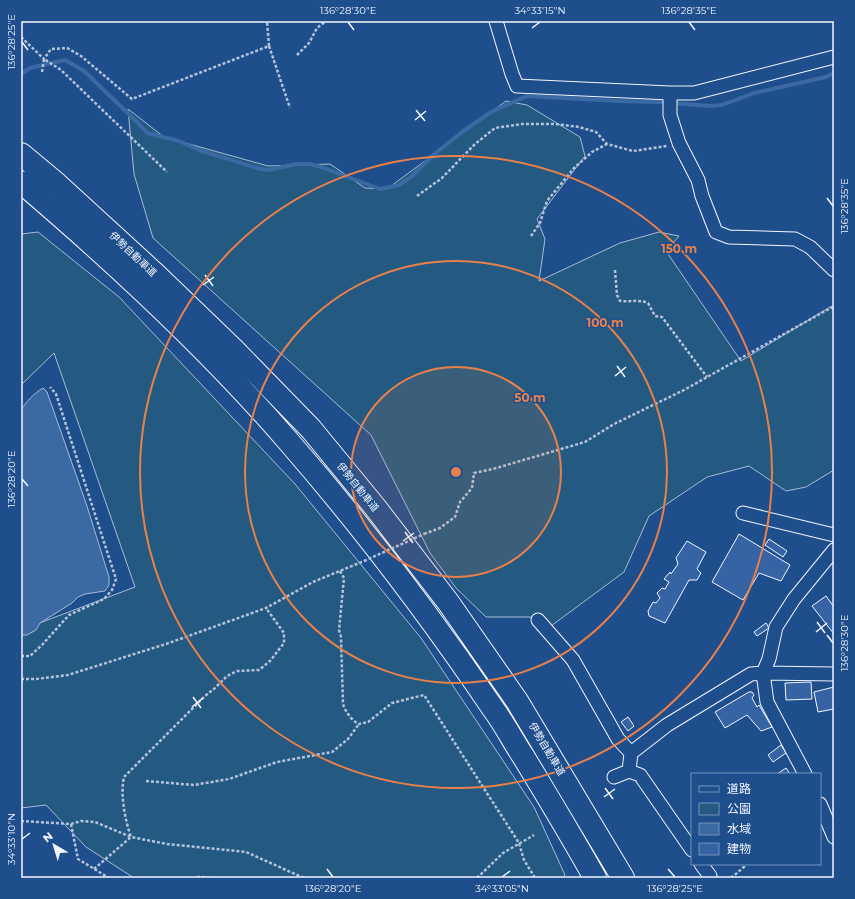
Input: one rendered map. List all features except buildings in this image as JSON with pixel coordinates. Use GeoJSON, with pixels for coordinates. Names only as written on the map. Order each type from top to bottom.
{"type":"FeatureCollection","features":[{"type":"Feature","properties":{"kind":"highway","name":"伊勢自動車道"},"geometry":{"type":"LineString","coordinates":[[21,154],[57,184],[153,272],[234,350],[311,429],[375,507],[448,602],[517,701],[624,878]]}},
{"type":"Feature","properties":{"kind":"highway","name":"伊勢自動車道"},"geometry":{"type":"LineString","coordinates":[[21,182],[135,284],[215,361],[289,441],[356,521],[495,712],[556,810],[595,878]]}},
{"type":"Feature","properties":{"kind":"street"},"geometry":{"type":"LineString","coordinates":[[496,21],[517,86],[694,93],[834,57]]}},
{"type":"Feature","properties":{"kind":"street"},"geometry":{"type":"LineString","coordinates":[[670,93],[670,115],[679,143],[698,180],[702,196],[716,232],[729,237],[795,239],[810,247],[834,270]]}},
{"type":"Feature","properties":{"kind":"street"},"geometry":{"type":"LineString","coordinates":[[743,513],[834,535]]}},
{"type":"Feature","properties":{"kind":"street"},"geometry":{"type":"LineString","coordinates":[[804,773],[767,702],[763,673],[769,658],[776,627],[794,599],[834,550]]}},
{"type":"Feature","properties":{"kind":"street"},"geometry":{"type":"LineString","coordinates":[[538,620],[572,660],[618,739],[631,753]]}},
{"type":"Feature","properties":{"kind":"street"},"geometry":{"type":"LineString","coordinates":[[629,770],[631,753],[667,725],[751,674],[834,674]]}},
{"type":"Feature","properties":{"kind":"street"},"geometry":{"type":"LineString","coordinates":[[614,777],[629,770],[640,775],[691,849]]}},
{"type":"Feature","properties":{"kind":"street"},"geometry":{"type":"LineString","coordinates":[[821,806],[834,837]]}},
{"type":"Feature","properties":{"kind":"street"},"geometry":{"type":"LineString","coordinates":[[702,865],[710,876]]}},
{"type":"Feature","properties":{"kind":"path"},"geometry":{"type":"LineString","coordinates":[[267,21],[269,46],[290,108]]}},
{"type":"Feature","properties":{"kind":"path"},"geometry":{"type":"LineString","coordinates":[[297,55],[309,43],[317,28],[326,21]]}},
{"type":"Feature","properties":{"kind":"path"},"geometry":{"type":"LineString","coordinates":[[21,37],[44,59],[61,70],[167,172]]}},
{"type":"Feature","properties":{"kind":"path"},"geometry":{"type":"LineString","coordinates":[[42,72],[44,59],[51,49],[67,48],[82,56],[132,99],[269,46]]}},
{"type":"Feature","properties":{"kind":"path"},"geometry":{"type":"LineString","coordinates":[[417,196],[442,178],[475,144],[495,128],[522,124],[555,124],[579,127],[596,132],[606,144],[633,151],[679,143]]}},
{"type":"Feature","properties":{"kind":"path"},"geometry":{"type":"LineString","coordinates":[[531,236],[540,223],[547,201],[560,185],[574,168],[592,152],[606,144]]}},
{"type":"Feature","properties":{"kind":"path"},"geometry":{"type":"LineString","coordinates":[[615,270],[617,295],[620,301],[630,302],[639,300],[648,303],[655,316],[662,317],[707,377]]}},
{"type":"Feature","properties":{"kind":"path"},"geometry":{"type":"LineString","coordinates":[[21,679],[36,679],[68,675],[169,643],[266,608],[313,582],[440,528],[455,517],[460,502],[472,488],[474,473],[493,469],[585,442],[614,424],[684,390],[834,306]]}},
{"type":"Feature","properties":{"kind":"path"},"geometry":{"type":"LineString","coordinates":[[21,656],[30,656],[42,645],[68,615],[104,599],[112,590],[116,579],[56,394],[50,387]]}},
{"type":"Feature","properties":{"kind":"path"},"geometry":{"type":"LineString","coordinates":[[340,571],[344,578],[339,630],[341,637],[343,704],[345,710],[356,723],[359,724]]}},
{"type":"Feature","properties":{"kind":"path"},"geometry":{"type":"LineString","coordinates":[[131,837],[127,826],[122,786],[124,777],[227,676],[237,671],[259,670],[270,661],[284,643],[284,633],[266,608]]}},
{"type":"Feature","properties":{"kind":"path"},"geometry":{"type":"LineString","coordinates":[[146,781],[194,785],[230,779],[277,762],[332,752],[348,739],[359,724],[368,722],[392,703],[424,695],[519,843],[524,860],[535,878]]}},
{"type":"Feature","properties":{"kind":"path"},"geometry":{"type":"LineString","coordinates":[[21,821],[71,824],[81,821],[95,822],[131,837],[167,844],[246,852],[304,878]]}},
{"type":"Feature","properties":{"kind":"path"},"geometry":{"type":"LineString","coordinates":[[71,824],[78,859],[109,878]]}},
{"type":"Feature","properties":{"kind":"path"},"geometry":{"type":"LineString","coordinates":[[477,878],[503,853],[534,835]]}},
{"type":"Feature","properties":{"kind":"path"},"geometry":{"type":"LineString","coordinates":[[94,869],[131,837]]}},
{"type":"Feature","properties":{"kind":"path"},"geometry":{"type":"LineString","coordinates":[[731,878],[745,865]]}},
{"type":"Feature","properties":{"kind":"path"},"geometry":{"type":"LineString","coordinates":[[197,877],[214,878]]}},
{"type":"Feature","properties":{"kind":"green space"},"geometry":{"type":"Polygon","coordinates":[[[506,101],[527,105],[580,137],[585,156],[537,219],[545,239],[539,281],[620,243],[659,232],[679,236],[666,251],[741,361],[830,307],[834,309],[834,470],[806,487],[786,491],[749,466],[707,477],[649,516],[624,572],[551,626],[530,617],[486,617],[456,588],[430,553],[371,435],[153,238],[134,174],[128,109],[164,137],[268,166],[330,164],[365,188],[387,189],[506,101]]]}},
{"type":"Feature","properties":{"kind":"green space"},"geometry":{"type":"Polygon","coordinates":[[[38,232],[119,297],[295,484],[421,638],[534,807],[565,875],[562,878],[134,878],[86,847],[46,805],[21,808],[21,630],[135,587],[54,353],[21,385],[21,234],[38,232]]]}},
{"type":"Feature","properties":{"kind":"water"},"geometry":{"type":"Polygon","coordinates":[[[43,388],[47,392],[87,506],[109,577],[109,585],[105,591],[85,594],[78,597],[72,603],[40,623],[36,630],[27,635],[21,635],[21,410],[30,398],[43,388]]]}},
{"type":"Feature","properties":{"kind":"waterway"},"geometry":{"type":"LineString","coordinates":[[21,74],[30,68],[65,60],[84,71],[147,133],[179,141],[199,150],[260,169],[269,170],[296,164],[310,164],[380,189],[399,185],[411,177],[432,156],[462,132],[491,112],[527,96],[711,106],[722,105],[754,93],[826,77],[834,73]]}}]}
